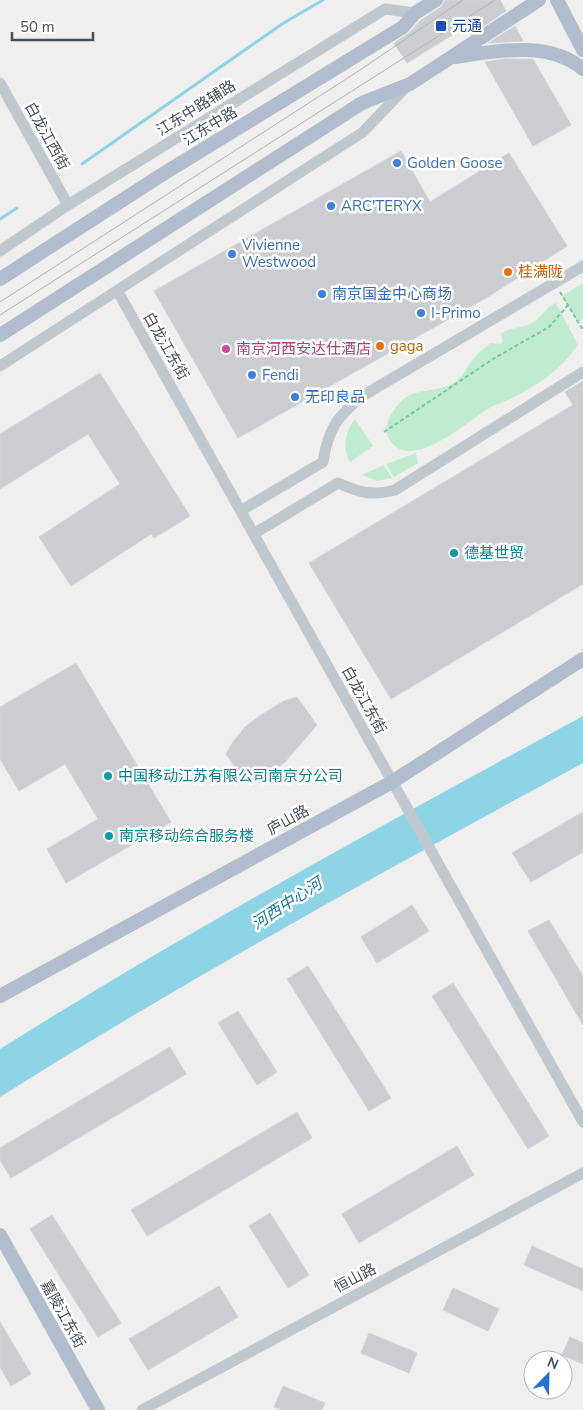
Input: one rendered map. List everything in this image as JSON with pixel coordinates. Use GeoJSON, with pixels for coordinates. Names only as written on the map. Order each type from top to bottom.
{"type":"FeatureCollection","features":[{"type":"Feature","properties":{"kind":"main road","name":"江东中路"},"geometry":{"type":"LineString","coordinates":[[0,280],[155,179],[403,28],[420,8],[436,0]]}},
{"type":"Feature","properties":{"kind":"main road"},"geometry":{"type":"LineString","coordinates":[[0,335],[362,103],[410,84],[539,0]]}},
{"type":"Feature","properties":{"kind":"main road"},"geometry":{"type":"LineString","coordinates":[[557,0],[583,50]]}},
{"type":"Feature","properties":{"kind":"main road"},"geometry":{"type":"LineString","coordinates":[[452,57],[499,51],[545,51],[555,52],[583,68]]}},
{"type":"Feature","properties":{"kind":"main road","name":"庐山路"},"geometry":{"type":"LineString","coordinates":[[0,996],[392,782],[583,659]]}},
{"type":"Feature","properties":{"kind":"main road","name":"嘉陵江东街"},"geometry":{"type":"LineString","coordinates":[[0,1235],[98,1410]]}},
{"type":"Feature","properties":{"kind":"street","name":"江东中路辅路"},"geometry":{"type":"LineString","coordinates":[[0,251],[68,205],[385,10],[420,8]]}},
{"type":"Feature","properties":{"kind":"street","name":"白龙江西街"},"geometry":{"type":"LineString","coordinates":[[0,83],[68,205]]}},
{"type":"Feature","properties":{"kind":"street"},"geometry":{"type":"LineString","coordinates":[[0,366],[118,292],[363,132],[410,84]]}},
{"type":"Feature","properties":{"kind":"street"},"geometry":{"type":"LineString","coordinates":[[242,510],[323,462],[330,430],[347,408],[364,395],[583,266]]}},
{"type":"Feature","properties":{"kind":"street","name":"白龙江东街"},"geometry":{"type":"LineString","coordinates":[[118,292],[255,533],[583,1122]]}},
{"type":"Feature","properties":{"kind":"street"},"geometry":{"type":"LineString","coordinates":[[255,533],[338,483],[356,491],[376,495],[395,490],[583,372]]}},
{"type":"Feature","properties":{"kind":"street","name":"恒山路"},"geometry":{"type":"LineString","coordinates":[[142,1410],[583,1173]]}},
{"type":"Feature","properties":{"kind":"path"},"geometry":{"type":"LineString","coordinates":[[554,283],[583,330]]}},
{"type":"Feature","properties":{"kind":"path"},"geometry":{"type":"LineString","coordinates":[[384,432],[493,359],[549,326],[568,305]]}},
{"type":"Feature","properties":{"kind":"green space"},"geometry":{"type":"Polygon","coordinates":[[[583,283],[583,319],[578,322],[562,296],[583,283]]]}},
{"type":"Feature","properties":{"kind":"green space"},"geometry":{"type":"Polygon","coordinates":[[[556,303],[578,345],[557,369],[533,387],[486,410],[437,443],[422,449],[409,451],[397,448],[388,437],[386,429],[392,413],[403,400],[416,393],[452,384],[490,343],[501,344],[503,341],[501,334],[505,331],[531,324],[556,303]]]}},
{"type":"Feature","properties":{"kind":"green space"},"geometry":{"type":"Polygon","coordinates":[[[355,419],[373,446],[350,462],[345,446],[349,429],[355,419]]]}},
{"type":"Feature","properties":{"kind":"green space"},"geometry":{"type":"Polygon","coordinates":[[[416,453],[418,463],[394,477],[386,464],[416,453]]]}},
{"type":"Feature","properties":{"kind":"green space"},"geometry":{"type":"Polygon","coordinates":[[[384,465],[392,478],[377,481],[362,475],[384,465]]]}},
{"type":"Feature","properties":{"kind":"water","name":"河西中心河"},"geometry":{"type":"Polygon","coordinates":[[[583,716],[583,763],[362,884],[216,967],[0,1097],[0,1049],[216,920],[362,837],[583,716]]]}},
{"type":"Feature","properties":{"kind":"building"},"geometry":{"type":"Polygon","coordinates":[[[445,0],[500,0],[506,11],[470,35],[465,27],[407,63],[394,43],[409,33],[421,20],[441,7],[445,0]]]}},
{"type":"Feature","properties":{"kind":"building"},"geometry":{"type":"Polygon","coordinates":[[[515,26],[523,41],[488,43],[515,26]]]}},
{"type":"Feature","properties":{"kind":"building"},"geometry":{"type":"Polygon","coordinates":[[[505,59],[533,59],[571,125],[533,146],[485,62],[505,59]]]}},
{"type":"Feature","properties":{"kind":"building","name":"南京国金中心商场"},"geometry":{"type":"Polygon","coordinates":[[[401,151],[430,202],[509,153],[567,246],[486,298],[238,438],[154,291],[401,151]]]}},
{"type":"Feature","properties":{"kind":"building"},"geometry":{"type":"Polygon","coordinates":[[[100,373],[190,516],[154,538],[151,534],[71,586],[39,537],[120,484],[88,434],[0,489],[0,434],[100,373]]]}},
{"type":"Feature","properties":{"kind":"building","name":"德基世贸"},"geometry":{"type":"Polygon","coordinates":[[[583,381],[583,584],[391,699],[309,563],[573,405],[565,392],[583,381]]]}},
{"type":"Feature","properties":{"kind":"building","name":"中国移动江苏有限公司南京分公司"},"geometry":{"type":"Polygon","coordinates":[[[76,663],[171,822],[66,883],[47,849],[98,819],[65,764],[19,791],[0,759],[0,707],[76,663]]]}},
{"type":"Feature","properties":{"kind":"building"},"geometry":{"type":"Polygon","coordinates":[[[297,697],[317,725],[285,762],[271,772],[244,780],[226,754],[233,742],[245,727],[261,715],[284,701],[297,697]]]}},
{"type":"Feature","properties":{"kind":"building"},"geometry":{"type":"Polygon","coordinates":[[[583,812],[583,852],[531,882],[512,853],[583,812]]]}},
{"type":"Feature","properties":{"kind":"building"},"geometry":{"type":"Polygon","coordinates":[[[412,905],[429,931],[377,963],[361,937],[412,905]]]}},
{"type":"Feature","properties":{"kind":"building"},"geometry":{"type":"Polygon","coordinates":[[[549,920],[583,976],[583,1025],[528,931],[549,920]]]}},
{"type":"Feature","properties":{"kind":"building"},"geometry":{"type":"Polygon","coordinates":[[[308,966],[391,1098],[369,1111],[287,979],[308,966]]]}},
{"type":"Feature","properties":{"kind":"building"},"geometry":{"type":"Polygon","coordinates":[[[453,983],[549,1136],[528,1149],[432,996],[453,983]]]}},
{"type":"Feature","properties":{"kind":"building"},"geometry":{"type":"Polygon","coordinates":[[[238,1011],[277,1072],[257,1085],[218,1023],[238,1011]]]}},
{"type":"Feature","properties":{"kind":"building"},"geometry":{"type":"Polygon","coordinates":[[[170,1047],[186,1074],[11,1178],[0,1160],[0,1148],[170,1047]]]}},
{"type":"Feature","properties":{"kind":"building"},"geometry":{"type":"Polygon","coordinates":[[[297,1112],[312,1138],[147,1236],[131,1210],[297,1112]]]}},
{"type":"Feature","properties":{"kind":"building"},"geometry":{"type":"Polygon","coordinates":[[[457,1146],[474,1175],[359,1243],[342,1214],[457,1146]]]}},
{"type":"Feature","properties":{"kind":"building"},"geometry":{"type":"Polygon","coordinates":[[[270,1213],[309,1275],[288,1288],[249,1226],[270,1213]]]}},
{"type":"Feature","properties":{"kind":"building"},"geometry":{"type":"Polygon","coordinates":[[[52,1215],[121,1323],[98,1337],[30,1229],[52,1215]]]}},
{"type":"Feature","properties":{"kind":"building"},"geometry":{"type":"Polygon","coordinates":[[[532,1246],[583,1269],[583,1291],[524,1265],[532,1246]]]}},
{"type":"Feature","properties":{"kind":"building"},"geometry":{"type":"Polygon","coordinates":[[[219,1286],[238,1317],[148,1370],[129,1339],[219,1286]]]}},
{"type":"Feature","properties":{"kind":"building"},"geometry":{"type":"Polygon","coordinates":[[[453,1288],[499,1309],[488,1331],[443,1310],[453,1288]]]}},
{"type":"Feature","properties":{"kind":"building"},"geometry":{"type":"Polygon","coordinates":[[[0,1322],[31,1374],[11,1386],[0,1367],[0,1322]]]}},
{"type":"Feature","properties":{"kind":"building"},"geometry":{"type":"Polygon","coordinates":[[[369,1333],[417,1353],[409,1373],[361,1353],[369,1333]]]}},
{"type":"Feature","properties":{"kind":"building"},"geometry":{"type":"Polygon","coordinates":[[[570,1337],[583,1343],[583,1364],[573,1360],[573,1350],[564,1350],[570,1337]]]}},
{"type":"Feature","properties":{"kind":"building"},"geometry":{"type":"Polygon","coordinates":[[[283,1386],[325,1403],[322,1410],[282,1410],[274,1407],[283,1386]]]}},
{"type":"Feature","properties":{"kind":"waterway"},"geometry":{"type":"LineString","coordinates":[[82,164],[282,24],[323,0]]}},
{"type":"Feature","properties":{"kind":"waterway"},"geometry":{"type":"LineString","coordinates":[[0,219],[17,208]]}},
{"type":"Feature","properties":{"kind":"tram line"},"geometry":{"type":"LineString","coordinates":[[0,302],[360,70],[463,0]]}},
{"type":"Feature","properties":{"kind":"tram line"},"geometry":{"type":"LineString","coordinates":[[0,315],[495,0]]}},
{"type":"Feature","properties":{"kind":"place","name":"元通"},"geometry":{"type":"Point","coordinates":[441,26]}},
{"type":"Feature","properties":{"kind":"place","name":"Golden Goose"},"geometry":{"type":"Point","coordinates":[397,163]}},
{"type":"Feature","properties":{"kind":"place","name":"ARC'TERYX"},"geometry":{"type":"Point","coordinates":[331,206]}},
{"type":"Feature","properties":{"kind":"place","name":"Vivienne Westwood"},"geometry":{"type":"Point","coordinates":[232,254]}},
{"type":"Feature","properties":{"kind":"place","name":"桂满陇"},"geometry":{"type":"Point","coordinates":[508,272]}},
{"type":"Feature","properties":{"kind":"place","name":"南京国金中心商场"},"geometry":{"type":"Point","coordinates":[322,294]}},
{"type":"Feature","properties":{"kind":"place","name":"I-Primo"},"geometry":{"type":"Point","coordinates":[421,313]}},
{"type":"Feature","properties":{"kind":"place","name":"gaga"},"geometry":{"type":"Point","coordinates":[380,346]}},
{"type":"Feature","properties":{"kind":"place","name":"南京河西安达仕酒店"},"geometry":{"type":"Point","coordinates":[226,349]}},
{"type":"Feature","properties":{"kind":"place","name":"Fendi"},"geometry":{"type":"Point","coordinates":[252,375]}},
{"type":"Feature","properties":{"kind":"place","name":"无印良品"},"geometry":{"type":"Point","coordinates":[295,397]}},
{"type":"Feature","properties":{"kind":"place","name":"德基世贸"},"geometry":{"type":"Point","coordinates":[454,553]}},
{"type":"Feature","properties":{"kind":"place","name":"中国移动江苏有限公司南京分公司"},"geometry":{"type":"Point","coordinates":[108,776]}},
{"type":"Feature","properties":{"kind":"place","name":"南京移动综合服务楼"},"geometry":{"type":"Point","coordinates":[109,836]}}]}
